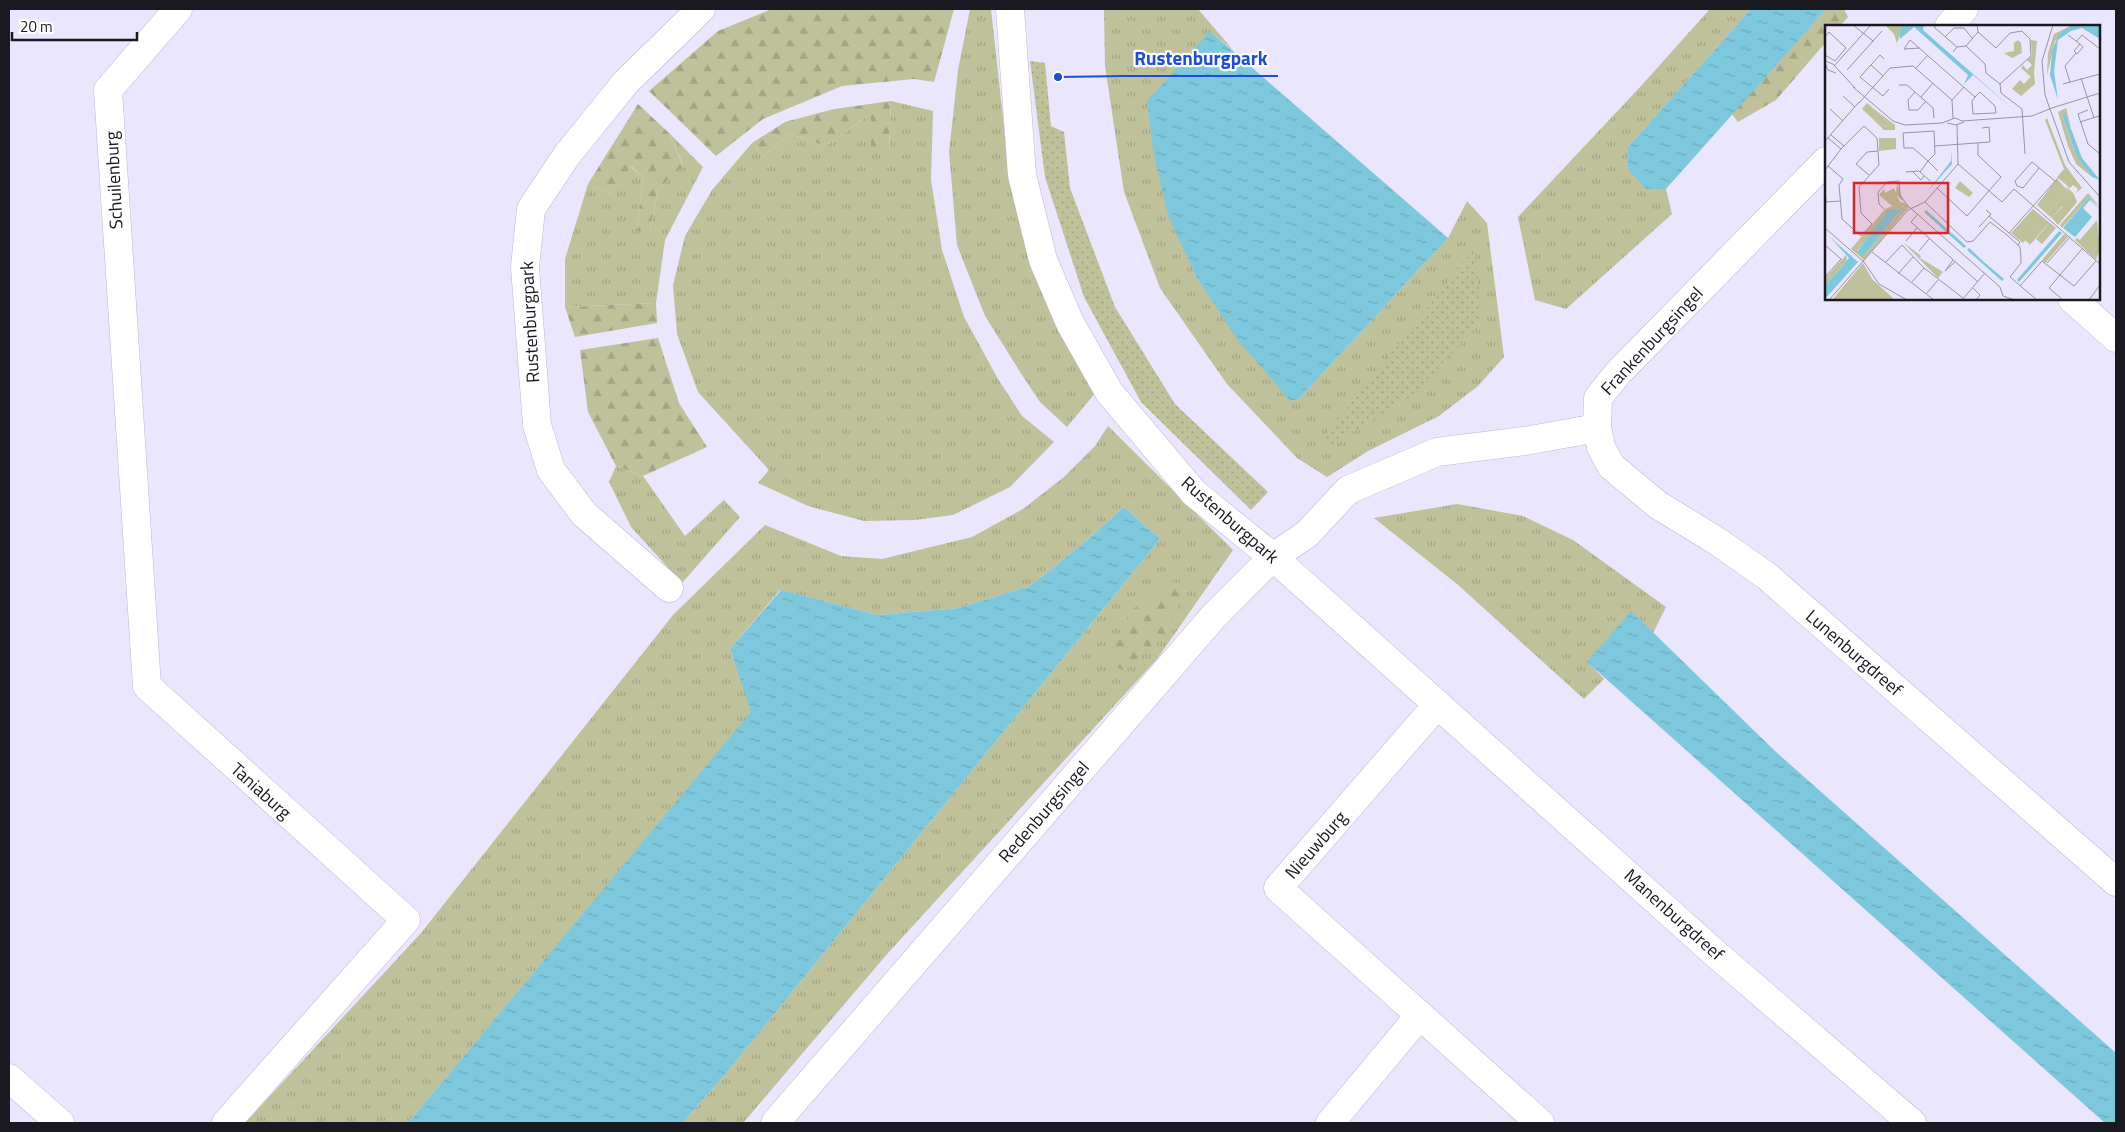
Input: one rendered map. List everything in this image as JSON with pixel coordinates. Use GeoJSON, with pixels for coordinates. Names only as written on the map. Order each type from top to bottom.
{"type":"FeatureCollection","features":[{"type":"Feature","properties":{"kind":"street","name":"Schuilenburg"},"geometry":{"type":"LineString","coordinates":[[125,377],[108,90],[178,9]]}},
{"type":"Feature","properties":{"kind":"street","name":"Rustenburgpark"},"geometry":{"type":"LineString","coordinates":[[669,588],[584,514],[551,470],[536,425],[525,267],[531,209],[567,155],[626,82],[702,9]]}},
{"type":"Feature","properties":{"kind":"street","name":"Rustenburgpark"},"geometry":{"type":"LineString","coordinates":[[1010,9],[1022,174],[1043,260],[1070,323],[1109,392],[1188,485],[1273,556],[1438,704]]}},
{"type":"Feature","properties":{"kind":"street"},"geometry":{"type":"LineString","coordinates":[[1950,25],[1964,9]]}},
{"type":"Feature","properties":{"kind":"street","name":"Frankenburgsingel"},"geometry":{"type":"LineString","coordinates":[[1597,428],[1598,398],[1618,373],[1825,162]]}},
{"type":"Feature","properties":{"kind":"street"},"geometry":{"type":"LineString","coordinates":[[2073,300],[2116,338]]}},
{"type":"Feature","properties":{"kind":"street","name":"Taniaburg"},"geometry":{"type":"LineString","coordinates":[[125,377],[146,686],[406,920],[226,1123]]}},
{"type":"Feature","properties":{"kind":"street","name":"Redenburgsingel"},"geometry":{"type":"LineString","coordinates":[[776,1123],[1214,616],[1273,556],[1307,534],[1348,490],[1437,452],[1597,428]]}},
{"type":"Feature","properties":{"kind":"street","name":"Lunenburgdreef"},"geometry":{"type":"LineString","coordinates":[[1597,428],[1601,448],[1611,466],[1658,505],[1717,541],[1768,577],[2116,882]]}},
{"type":"Feature","properties":{"kind":"street","name":"Nieuwburg"},"geometry":{"type":"LineString","coordinates":[[1438,704],[1278,888],[1540,1123]]}},
{"type":"Feature","properties":{"kind":"street","name":"Manenburgdreef"},"geometry":{"type":"LineString","coordinates":[[1438,704],[1710,948],[1912,1123]]}},
{"type":"Feature","properties":{"kind":"street"},"geometry":{"type":"LineString","coordinates":[[1330,1123],[1420,1015]]}},
{"type":"Feature","properties":{"kind":"street"},"geometry":{"type":"LineString","coordinates":[[9,1078],[60,1123]]}},
{"type":"Feature","properties":{"kind":"green space"},"geometry":{"type":"Polygon","coordinates":[[[772,9],[954,9],[934,82],[914,79],[842,86],[763,119],[716,156],[649,91],[718,31],[772,9]]]}},
{"type":"Feature","properties":{"kind":"green space"},"geometry":{"type":"Polygon","coordinates":[[[970,9],[991,9],[1007,154],[1022,235],[1050,311],[1096,392],[1067,427],[1040,402],[985,316],[957,245],[949,152],[958,70],[970,9]]]}},
{"type":"Feature","properties":{"kind":"green space"},"geometry":{"type":"Polygon","coordinates":[[[1104,9],[1198,9],[1233,50],[1210,31],[1290,401],[1299,399],[1448,238],[1467,201],[1487,223],[1504,357],[1478,386],[1439,416],[1368,451],[1327,477],[1297,458],[1227,384],[1160,288],[1124,192],[1105,66],[1104,9]]]}},
{"type":"Feature","properties":{"kind":"green space"},"geometry":{"type":"Polygon","coordinates":[[[1710,9],[1751,9],[1628,147],[1646,189],[1666,189],[1672,214],[1566,309],[1535,300],[1518,217],[1641,86],[1710,9]]]}},
{"type":"Feature","properties":{"kind":"green space"},"geometry":{"type":"Polygon","coordinates":[[[1826,9],[1844,9],[1848,17],[1841,25],[1825,25],[1825,43],[1776,100],[1738,122],[1732,114],[1826,9]]]}},
{"type":"Feature","properties":{"kind":"green space"},"geometry":{"type":"Polygon","coordinates":[[[1030,61],[1045,63],[1051,126],[1064,132],[1070,188],[1115,307],[1175,404],[1268,492],[1251,510],[1141,402],[1084,297],[1045,177],[1030,61]]]}},
{"type":"Feature","properties":{"kind":"green space"},"geometry":{"type":"Polygon","coordinates":[[[891,101],[933,111],[931,180],[942,250],[964,317],[998,379],[1022,416],[1054,442],[1010,487],[953,515],[915,520],[864,521],[808,506],[758,483],[769,470],[698,392],[677,334],[673,285],[685,236],[712,190],[752,143],[763,157],[790,134],[826,146],[871,114],[889,151],[891,101]]]}},
{"type":"Feature","properties":{"kind":"green space"},"geometry":{"type":"Polygon","coordinates":[[[891,101],[889,151],[871,150],[871,114],[826,146],[790,134],[763,157],[752,143],[785,122],[834,109],[891,101]]]}},
{"type":"Feature","properties":{"kind":"green space"},"geometry":{"type":"Polygon","coordinates":[[[638,104],[669,133],[683,166],[658,189],[650,231],[637,231],[643,177],[631,166],[610,193],[588,184],[638,104]]]}},
{"type":"Feature","properties":{"kind":"green space"},"geometry":{"type":"Polygon","coordinates":[[[669,133],[703,167],[665,240],[656,303],[565,307],[565,259],[588,184],[610,193],[630,166],[643,177],[637,231],[650,231],[658,189],[683,165],[669,133]]]}},
{"type":"Feature","properties":{"kind":"green space"},"geometry":{"type":"Polygon","coordinates":[[[1475,248],[1482,321],[1412,396],[1329,446],[1323,438],[1475,248]]]}},
{"type":"Feature","properties":{"kind":"green space"},"geometry":{"type":"Polygon","coordinates":[[[656,303],[657,323],[575,337],[565,307],[656,303]]]}},
{"type":"Feature","properties":{"kind":"green space"},"geometry":{"type":"Polygon","coordinates":[[[658,338],[679,403],[707,447],[643,476],[616,466],[588,412],[580,350],[658,338]]]}},
{"type":"Feature","properties":{"kind":"green space"},"geometry":{"type":"Polygon","coordinates":[[[1108,426],[1233,550],[1157,659],[888,953],[743,1123],[682,1123],[723,1077],[1160,539],[1124,507],[1079,547],[1030,586],[959,608],[877,615],[780,590],[730,649],[752,712],[408,1123],[245,1123],[421,933],[673,615],[765,525],[841,556],[882,559],[972,537],[1023,509],[1064,477],[1095,446],[1108,426]]]}},
{"type":"Feature","properties":{"kind":"green space"},"geometry":{"type":"Polygon","coordinates":[[[616,466],[643,476],[685,536],[724,500],[740,517],[682,583],[631,527],[609,482],[616,466]]]}},
{"type":"Feature","properties":{"kind":"green space"},"geometry":{"type":"Polygon","coordinates":[[[1457,504],[1523,516],[1573,540],[1666,607],[1653,633],[1631,612],[1588,662],[1604,679],[1584,699],[1457,584],[1374,518],[1457,504]]]}},
{"type":"Feature","properties":{"kind":"green space"},"geometry":{"type":"Polygon","coordinates":[[[1171,582],[1189,584],[1163,638],[1122,670],[1108,661],[1133,609],[1171,582]]]}},
{"type":"Feature","properties":{"kind":"water"},"geometry":{"type":"Polygon","coordinates":[[[1751,9],[1826,9],[1666,189],[1646,189],[1628,169],[1628,147],[1751,9]]]}},
{"type":"Feature","properties":{"kind":"water"},"geometry":{"type":"Polygon","coordinates":[[[1210,31],[1448,238],[1299,399],[1290,401],[1237,339],[1197,278],[1168,216],[1153,150],[1147,101],[1210,31]]]}},
{"type":"Feature","properties":{"kind":"water"},"geometry":{"type":"Polygon","coordinates":[[[1124,507],[1160,539],[723,1077],[682,1123],[408,1123],[751,712],[730,649],[781,590],[877,615],[959,608],[1030,586],[1079,547],[1124,507]]]}},
{"type":"Feature","properties":{"kind":"water"},"geometry":{"type":"Polygon","coordinates":[[[1631,611],[1776,752],[2116,1053],[2116,1123],[2105,1123],[1587,662],[1631,611]]]}},
{"type":"Feature","properties":{"kind":"place","name":"Rustenburgpark"},"geometry":{"type":"Point","coordinates":[1058,77]}}]}
